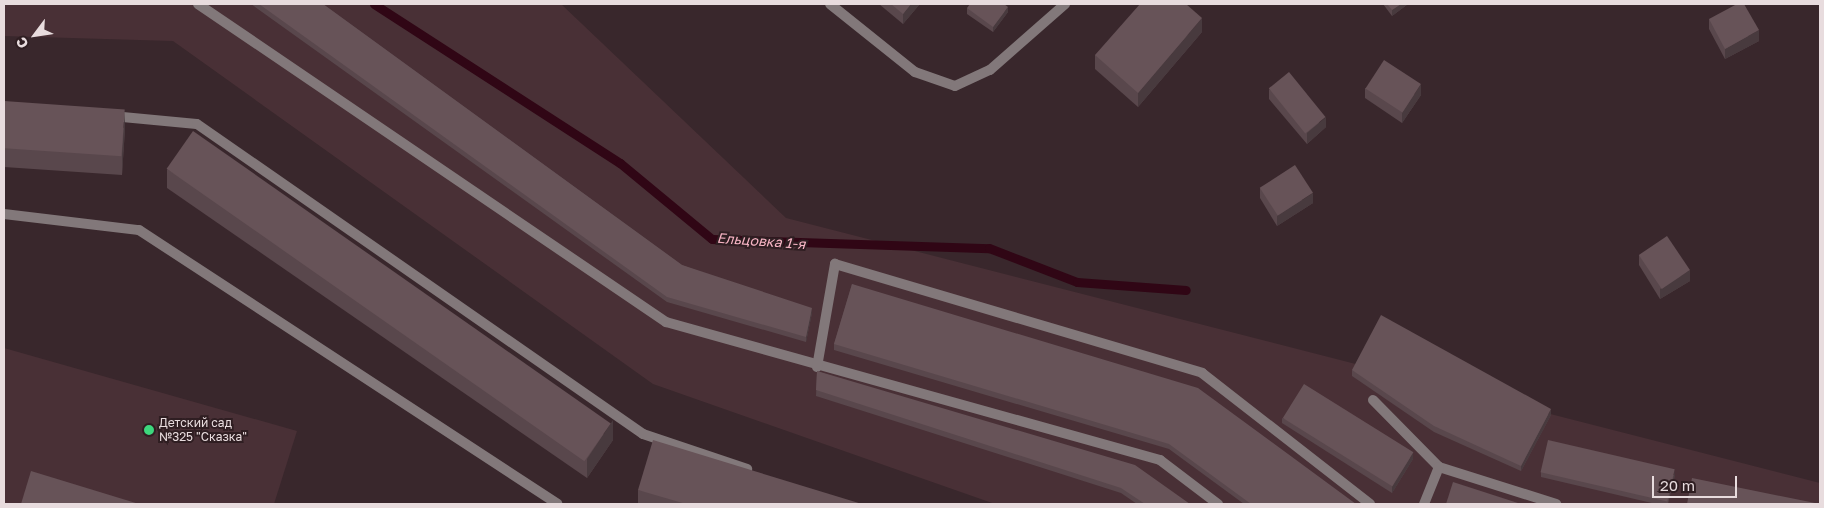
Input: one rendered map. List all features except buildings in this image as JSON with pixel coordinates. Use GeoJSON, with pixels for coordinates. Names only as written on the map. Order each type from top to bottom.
{"type":"FeatureCollection","features":[{"type":"Feature","properties":{"kind":"street"},"geometry":{"type":"LineString","coordinates":[[198,4],[666,322],[817,367],[1160,460],[1218,504]]}},
{"type":"Feature","properties":{"kind":"street"},"geometry":{"type":"LineString","coordinates":[[830,4],[915,72],[954,86],[990,70],[1065,4]]}},
{"type":"Feature","properties":{"kind":"street"},"geometry":{"type":"LineString","coordinates":[[100,115],[197,124],[643,434],[756,472]]}},
{"type":"Feature","properties":{"kind":"street"},"geometry":{"type":"LineString","coordinates":[[4,214],[140,230],[557,504]]}},
{"type":"Feature","properties":{"kind":"street"},"geometry":{"type":"LineString","coordinates":[[817,367],[836,264],[1202,374],[1370,504]]}},
{"type":"Feature","properties":{"kind":"street"},"geometry":{"type":"LineString","coordinates":[[1373,400],[1439,466],[1556,504]]}},
{"type":"Feature","properties":{"kind":"street"},"geometry":{"type":"LineString","coordinates":[[1424,504],[1439,466]]}},
{"type":"Feature","properties":{"kind":"shaded area"},"geometry":{"type":"Polygon","coordinates":[[[4,4],[561,4],[786,218],[1820,483],[1820,504],[995,504],[653,384],[173,41],[4,36],[4,4]]]}},
{"type":"Feature","properties":{"kind":"shaded area","name":"Детский сад №325 \"Сказка\""},"geometry":{"type":"Polygon","coordinates":[[[4,348],[297,431],[274,504],[4,504],[4,348]]]}},
{"type":"Feature","properties":{"kind":"waterway","name":"Ельцовка 1-я"},"geometry":{"type":"LineString","coordinates":[[374,4],[620,163],[712,239],[989,248],[1077,282],[1186,290]]}},
{"type":"Feature","properties":{"kind":"place","name":"Детский сад №325 \"Сказка\""},"geometry":{"type":"Point","coordinates":[149,430]}}]}
